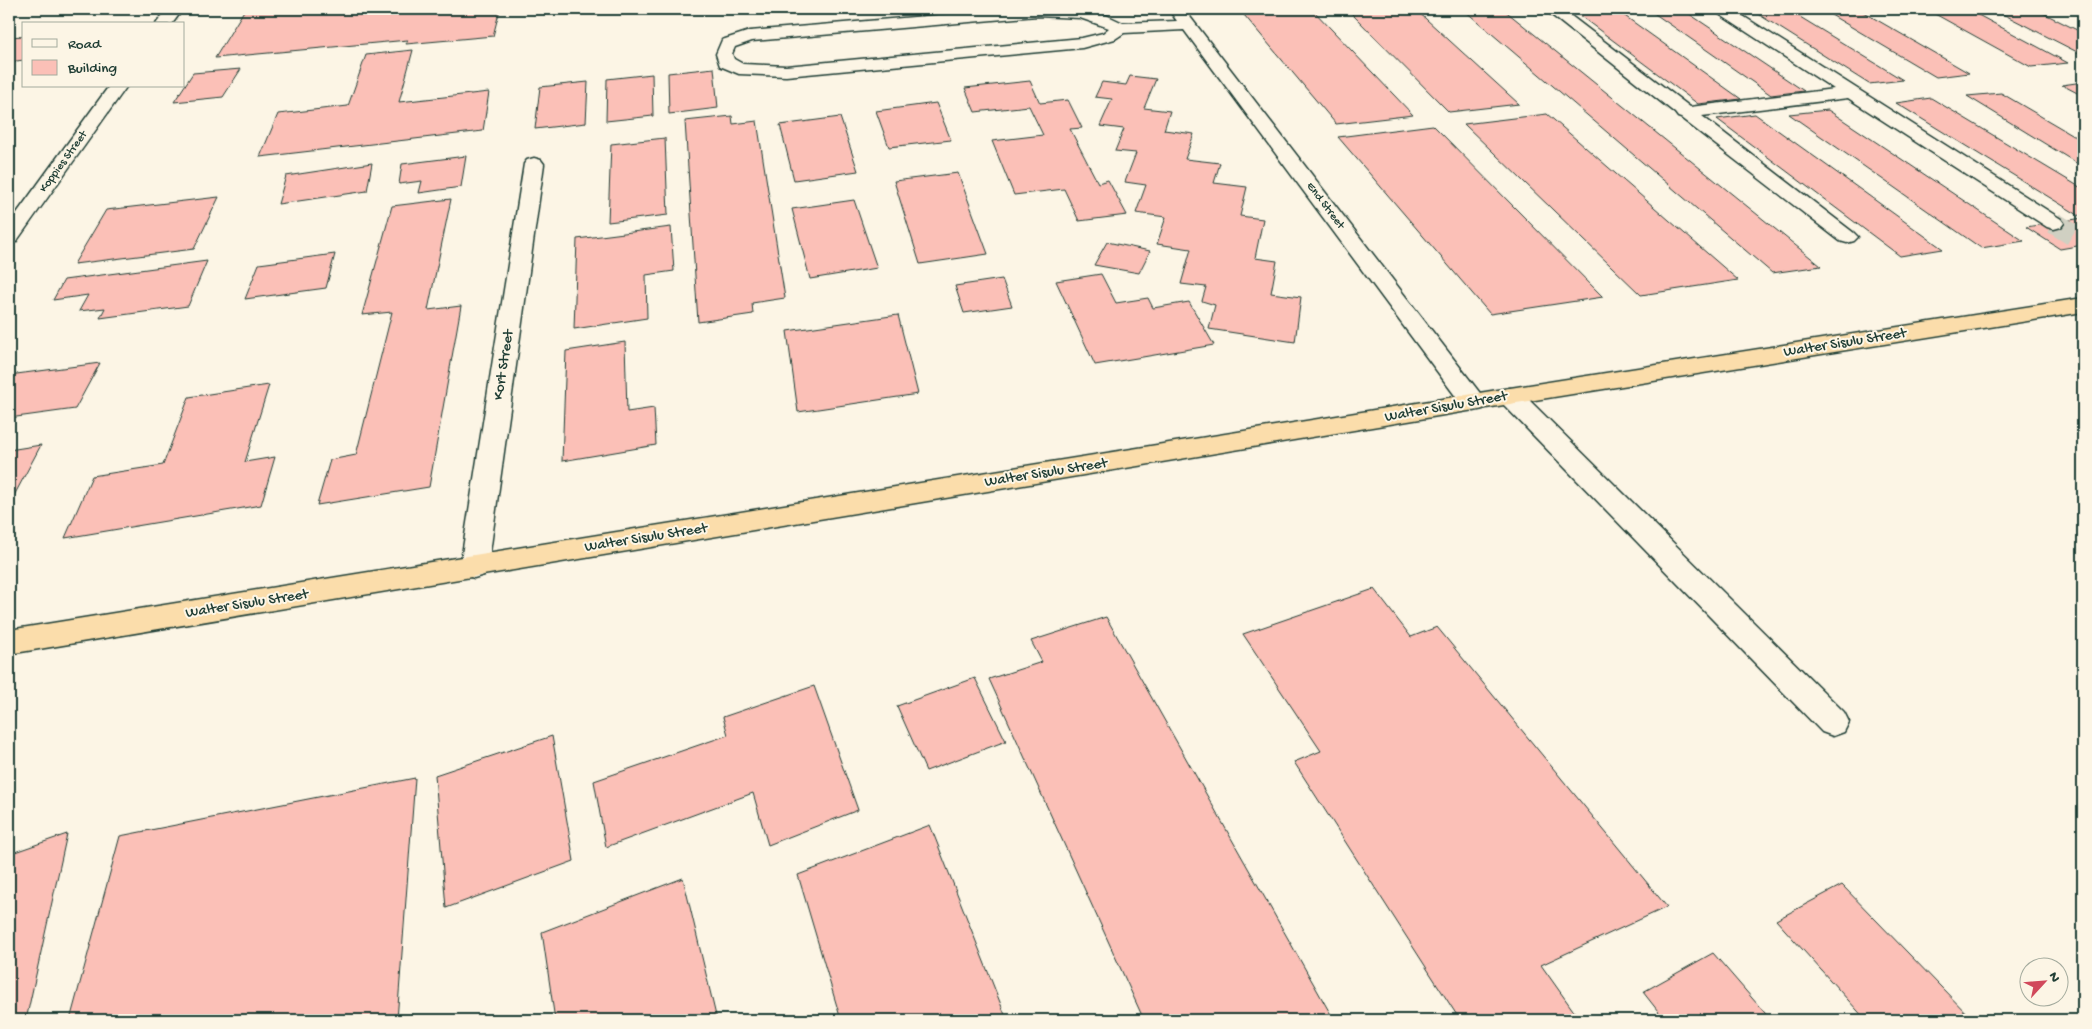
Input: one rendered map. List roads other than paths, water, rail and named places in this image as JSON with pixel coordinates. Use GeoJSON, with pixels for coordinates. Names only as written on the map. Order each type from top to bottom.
{"type":"FeatureCollection","features":[{"type":"Feature","properties":{"kind":"highway","name":"Walter Sisulu Street"},"geometry":{"type":"LineString","coordinates":[[9,642],[2083,304]]}},
{"type":"Feature","properties":{"kind":"street"},"geometry":{"type":"LineString","coordinates":[[165,22],[175,9]]}},
{"type":"Feature","properties":{"kind":"street"},"geometry":{"type":"LineString","coordinates":[[1552,9],[1846,237]]}},
{"type":"Feature","properties":{"kind":"street"},"geometry":{"type":"LineString","coordinates":[[1722,9],[2054,223]]}},
{"type":"Feature","properties":{"kind":"street"},"geometry":{"type":"LineString","coordinates":[[1120,28],[1110,21],[1080,12],[1036,11],[750,36],[728,44],[724,54],[726,62],[739,69],[786,71],[1082,44],[1109,36],[1120,28],[1182,17]]}},
{"type":"Feature","properties":{"kind":"street","name":"End Street"},"geometry":{"type":"LineString","coordinates":[[1182,17],[1474,403]]}},
{"type":"Feature","properties":{"kind":"street","name":"Koppies Street"},"geometry":{"type":"LineString","coordinates":[[9,238],[117,88]]}},
{"type":"Feature","properties":{"kind":"street"},"geometry":{"type":"LineString","coordinates":[[1684,113],[1851,92]]}},
{"type":"Feature","properties":{"kind":"street","name":"Kort Street"},"geometry":{"type":"LineString","coordinates":[[474,567],[534,164]]}},
{"type":"Feature","properties":{"kind":"street"},"geometry":{"type":"LineString","coordinates":[[1510,396],[1833,722]]}},
{"type":"Feature","properties":{"kind":"tunnel"},"geometry":{"type":"LineString","coordinates":[[2054,223],[2083,241]]}}]}
